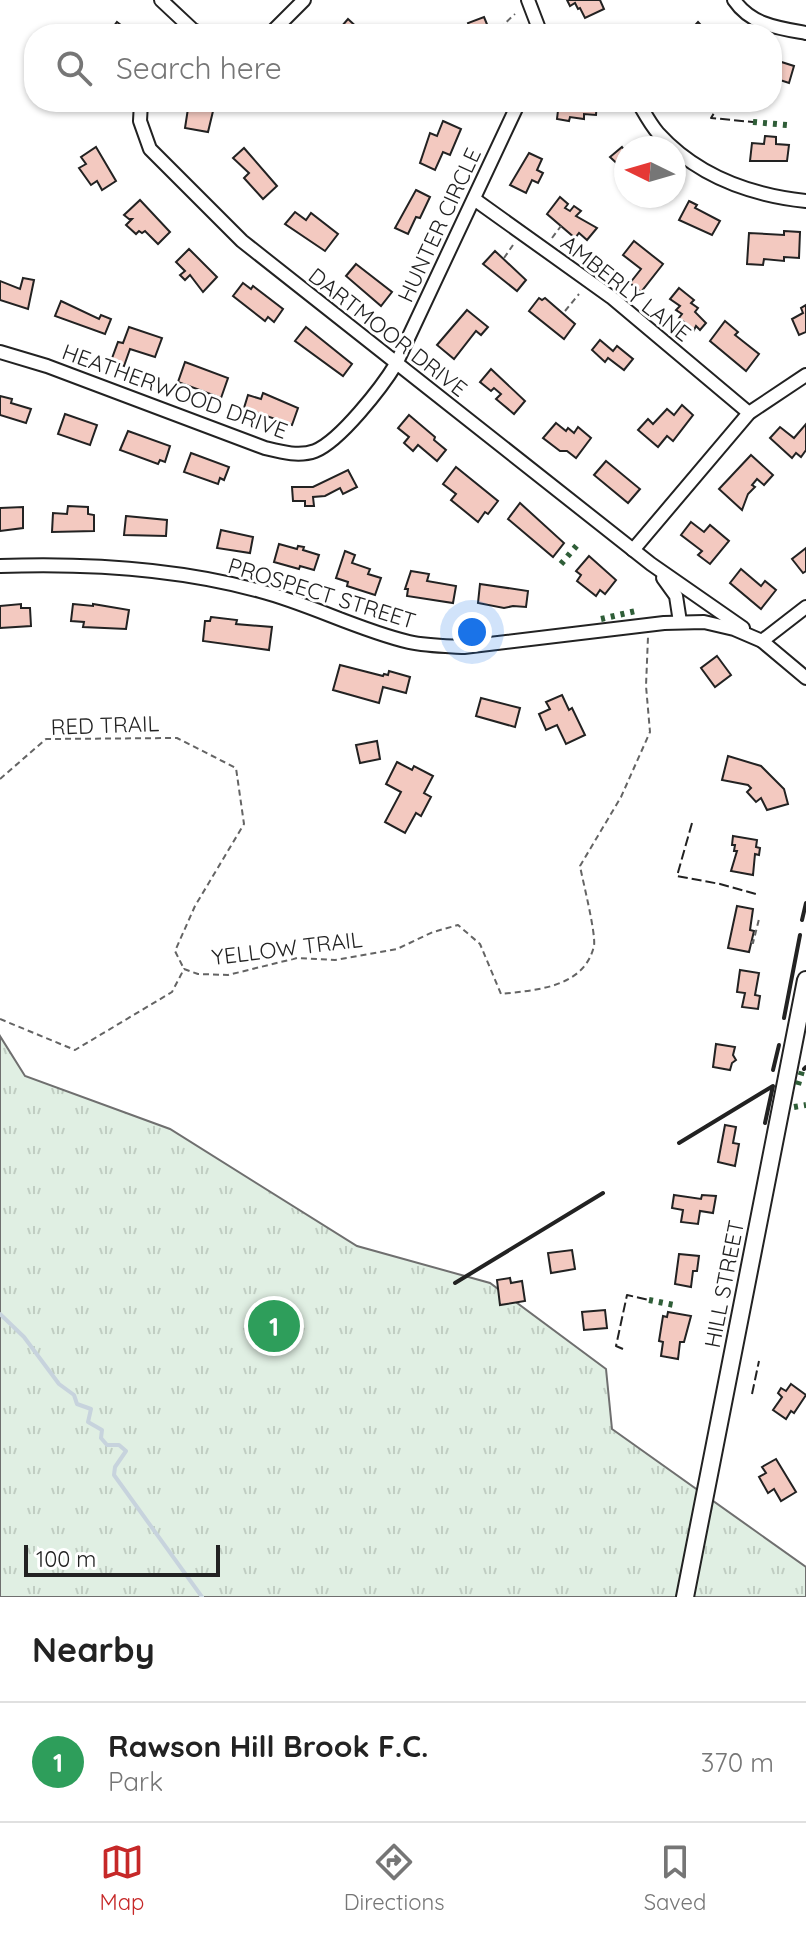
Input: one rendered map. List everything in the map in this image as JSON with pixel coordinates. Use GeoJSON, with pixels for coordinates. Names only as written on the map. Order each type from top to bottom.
{"type":"FeatureCollection","features":[{"type":"Feature","properties":{"kind":"street"},"geometry":{"type":"LineString","coordinates":[[161,0],[185,24]]}},
{"type":"Feature","properties":{"kind":"street"},"geometry":{"type":"LineString","coordinates":[[280,24],[304,0]]}},
{"type":"Feature","properties":{"kind":"street"},"geometry":{"type":"LineString","coordinates":[[528,0],[537,24]]}},
{"type":"Feature","properties":{"kind":"street"},"geometry":{"type":"LineString","coordinates":[[734,0],[749,17],[764,24]]}},
{"type":"Feature","properties":{"kind":"street"},"geometry":{"type":"LineString","coordinates":[[782,28],[806,33]]}},
{"type":"Feature","properties":{"kind":"street","name":"DARTMOOR DRIVE"},"geometry":{"type":"LineString","coordinates":[[141,112],[142,131],[157,157],[242,241],[651,564],[762,641]]}},
{"type":"Feature","properties":{"kind":"street","name":"HUNTER CIRCLE"},"geometry":{"type":"LineString","coordinates":[[396,364],[514,112]]}},
{"type":"Feature","properties":{"kind":"street"},"geometry":{"type":"LineString","coordinates":[[644,112],[658,133],[716,178],[777,198],[806,201]]}},
{"type":"Feature","properties":{"kind":"street","name":"AMBERLY LANE"},"geometry":{"type":"LineString","coordinates":[[474,199],[611,297],[749,413]]}},
{"type":"Feature","properties":{"kind":"street","name":"HEATHERWOOD DRIVE"},"geometry":{"type":"LineString","coordinates":[[0,352],[47,366],[265,448],[291,453],[312,452],[335,438],[386,381],[396,364]]}},
{"type":"Feature","properties":{"kind":"street"},"geometry":{"type":"LineString","coordinates":[[633,550],[749,413],[806,375]]}},
{"type":"Feature","properties":{"kind":"street","name":"DARTMOOR DRIVE"},"geometry":{"type":"LineString","coordinates":[[651,564],[676,596],[680,622]]}},
{"type":"Feature","properties":{"kind":"street","name":"PROSPECT STREET"},"geometry":{"type":"LineString","coordinates":[[0,566],[143,570],[224,582],[264,592],[411,643],[464,647],[649,625],[704,622],[734,629],[762,641],[806,678]]}},
{"type":"Feature","properties":{"kind":"street"},"geometry":{"type":"LineString","coordinates":[[697,596],[704,622]]}},
{"type":"Feature","properties":{"kind":"street"},"geometry":{"type":"LineString","coordinates":[[762,641],[806,607]]}},
{"type":"Feature","properties":{"kind":"street","name":"HILL STREET"},"geometry":{"type":"LineString","coordinates":[[685,1597],[806,980]]}},
{"type":"Feature","properties":{"kind":"path"},"geometry":{"type":"LineString","coordinates":[[504,24],[515,14]]}},
{"type":"Feature","properties":{"kind":"path"},"geometry":{"type":"LineString","coordinates":[[552,239],[561,226]]}},
{"type":"Feature","properties":{"kind":"path"},"geometry":{"type":"LineString","coordinates":[[504,258],[513,245]]}},
{"type":"Feature","properties":{"kind":"path"},"geometry":{"type":"LineString","coordinates":[[565,311],[579,294]]}},
{"type":"Feature","properties":{"kind":"path","name":"YELLOW TRAIL"},"geometry":{"type":"LineString","coordinates":[[0,1019],[75,1050],[172,992],[184,969],[198,974],[228,975],[297,958],[335,960],[397,949],[433,932],[458,925],[480,944],[501,994],[546,989],[580,972],[594,945],[580,866],[621,797],[650,732],[646,686],[649,625]]}},
{"type":"Feature","properties":{"kind":"path","name":"RED TRAIL"},"geometry":{"type":"LineString","coordinates":[[0,779],[46,739],[177,738],[236,768],[244,824],[195,906],[175,951],[184,969]]}},
{"type":"Feature","properties":{"kind":"path"},"geometry":{"type":"LineString","coordinates":[[751,942],[759,919]]}},
{"type":"Feature","properties":{"kind":"green space"},"geometry":{"type":"Polygon","coordinates":[[[0,1036],[25,1076],[170,1129],[357,1246],[490,1283],[606,1369],[612,1429],[806,1567],[806,1597],[0,1597],[0,1036]]]}},
{"type":"Feature","properties":{"kind":"building"},"geometry":{"type":"Polygon","coordinates":[[[567,0],[600,0],[604,9],[585,18],[575,3],[570,6],[567,0]]]}},
{"type":"Feature","properties":{"kind":"building"},"geometry":{"type":"Polygon","coordinates":[[[484,17],[487,24],[468,24],[484,17]]]}},
{"type":"Feature","properties":{"kind":"building"},"geometry":{"type":"Polygon","coordinates":[[[782,62],[794,66],[789,83],[782,81],[782,62]]]}},
{"type":"Feature","properties":{"kind":"building"},"geometry":{"type":"Polygon","coordinates":[[[187,112],[213,112],[208,132],[185,128],[187,112]]]}},
{"type":"Feature","properties":{"kind":"building"},"geometry":{"type":"Polygon","coordinates":[[[558,112],[596,112],[596,115],[584,114],[584,119],[557,119],[558,112]]]}},
{"type":"Feature","properties":{"kind":"building"},"geometry":{"type":"Polygon","coordinates":[[[443,121],[461,129],[450,155],[443,152],[435,170],[420,163],[430,133],[437,136],[443,121]]]}},
{"type":"Feature","properties":{"kind":"building"},"geometry":{"type":"Polygon","coordinates":[[[765,136],[776,137],[776,144],[789,145],[787,161],[750,161],[752,143],[764,144],[765,136]]]}},
{"type":"Feature","properties":{"kind":"building"},"geometry":{"type":"Polygon","coordinates":[[[96,147],[116,181],[102,190],[97,181],[91,185],[79,168],[86,164],[81,157],[96,147]]]}},
{"type":"Feature","properties":{"kind":"building"},"geometry":{"type":"Polygon","coordinates":[[[244,148],[277,186],[263,199],[244,178],[249,173],[233,158],[244,148]]]}},
{"type":"Feature","properties":{"kind":"building"},"geometry":{"type":"Polygon","coordinates":[[[529,153],[542,159],[537,170],[543,173],[538,183],[532,180],[526,193],[510,185],[529,153]]]}},
{"type":"Feature","properties":{"kind":"building"},"geometry":{"type":"Polygon","coordinates":[[[416,190],[430,197],[408,234],[395,228],[416,190]]]}},
{"type":"Feature","properties":{"kind":"building"},"geometry":{"type":"Polygon","coordinates":[[[560,197],[568,204],[565,208],[570,211],[574,206],[581,211],[576,216],[597,228],[587,240],[579,233],[575,238],[547,214],[560,197]]]}},
{"type":"Feature","properties":{"kind":"building"},"geometry":{"type":"Polygon","coordinates":[[[140,200],[170,232],[158,244],[145,231],[136,234],[126,225],[132,219],[124,215],[140,200]]]}},
{"type":"Feature","properties":{"kind":"building"},"geometry":{"type":"Polygon","coordinates":[[[689,201],[697,205],[695,208],[720,221],[712,235],[679,220],[689,201]]]}},
{"type":"Feature","properties":{"kind":"building"},"geometry":{"type":"Polygon","coordinates":[[[295,212],[306,220],[311,213],[338,234],[325,251],[285,224],[295,212]]]}},
{"type":"Feature","properties":{"kind":"building"},"geometry":{"type":"Polygon","coordinates":[[[784,231],[800,232],[799,258],[784,257],[784,261],[764,259],[763,265],[747,264],[749,233],[784,235],[784,231]]]}},
{"type":"Feature","properties":{"kind":"building"},"geometry":{"type":"Polygon","coordinates":[[[634,241],[663,264],[641,292],[630,283],[641,269],[623,255],[634,241]]]}},
{"type":"Feature","properties":{"kind":"building"},"geometry":{"type":"Polygon","coordinates":[[[189,249],[217,277],[203,292],[190,275],[185,280],[180,275],[185,271],[176,262],[189,249]]]}},
{"type":"Feature","properties":{"kind":"building"},"geometry":{"type":"Polygon","coordinates":[[[495,251],[526,280],[517,291],[483,264],[495,251]]]}},
{"type":"Feature","properties":{"kind":"building"},"geometry":{"type":"Polygon","coordinates":[[[356,264],[392,292],[381,306],[346,276],[356,264]]]}},
{"type":"Feature","properties":{"kind":"building"},"geometry":{"type":"Polygon","coordinates":[[[23,278],[34,280],[28,309],[0,300],[0,281],[20,289],[23,278]]]}},
{"type":"Feature","properties":{"kind":"building"},"geometry":{"type":"Polygon","coordinates":[[[243,283],[251,289],[253,286],[283,309],[274,322],[268,317],[265,321],[233,296],[243,283]]]}},
{"type":"Feature","properties":{"kind":"building"},"geometry":{"type":"Polygon","coordinates":[[[679,288],[694,300],[691,303],[698,308],[695,312],[706,323],[700,330],[696,326],[694,330],[679,318],[682,314],[676,310],[680,306],[670,299],[679,288]]]}},
{"type":"Feature","properties":{"kind":"building"},"geometry":{"type":"Polygon","coordinates":[[[539,298],[545,298],[575,324],[564,339],[529,311],[539,298]]]}},
{"type":"Feature","properties":{"kind":"building"},"geometry":{"type":"Polygon","coordinates":[[[61,301],[99,319],[101,315],[111,319],[105,334],[55,316],[61,301]]]}},
{"type":"Feature","properties":{"kind":"building"},"geometry":{"type":"Polygon","coordinates":[[[806,305],[806,332],[799,335],[792,319],[803,313],[801,308],[806,305]]]}},
{"type":"Feature","properties":{"kind":"building"},"geometry":{"type":"Polygon","coordinates":[[[467,310],[488,327],[481,335],[476,331],[454,359],[437,345],[467,310]]]}},
{"type":"Feature","properties":{"kind":"building"},"geometry":{"type":"Polygon","coordinates":[[[725,321],[738,332],[735,335],[759,354],[746,371],[710,341],[725,321]]]}},
{"type":"Feature","properties":{"kind":"building"},"geometry":{"type":"Polygon","coordinates":[[[129,327],[162,338],[155,357],[130,349],[124,366],[111,361],[118,342],[123,343],[129,327]]]}},
{"type":"Feature","properties":{"kind":"building"},"geometry":{"type":"Polygon","coordinates":[[[306,327],[352,364],[343,376],[295,341],[306,327]]]}},
{"type":"Feature","properties":{"kind":"building"},"geometry":{"type":"Polygon","coordinates":[[[600,340],[613,351],[617,346],[633,359],[624,370],[608,358],[605,362],[592,350],[600,340]]]}},
{"type":"Feature","properties":{"kind":"building"},"geometry":{"type":"Polygon","coordinates":[[[185,362],[228,378],[221,398],[178,382],[185,362]]]}},
{"type":"Feature","properties":{"kind":"building"},"geometry":{"type":"Polygon","coordinates":[[[491,369],[525,401],[514,414],[496,399],[501,394],[480,382],[491,369]]]}},
{"type":"Feature","properties":{"kind":"building"},"geometry":{"type":"Polygon","coordinates":[[[263,393],[298,408],[292,425],[244,408],[248,395],[261,399],[263,393]]]}},
{"type":"Feature","properties":{"kind":"building"},"geometry":{"type":"Polygon","coordinates":[[[0,396],[31,409],[26,423],[0,415],[0,396]]]}},
{"type":"Feature","properties":{"kind":"building"},"geometry":{"type":"Polygon","coordinates":[[[682,405],[693,415],[673,441],[667,436],[658,447],[638,430],[648,419],[653,424],[667,409],[674,415],[682,405]]]}},
{"type":"Feature","properties":{"kind":"building"},"geometry":{"type":"Polygon","coordinates":[[[65,414],[97,425],[90,445],[58,434],[65,414]]]}},
{"type":"Feature","properties":{"kind":"building"},"geometry":{"type":"Polygon","coordinates":[[[409,415],[446,450],[437,461],[418,445],[413,451],[404,443],[409,437],[398,428],[409,415]]]}},
{"type":"Feature","properties":{"kind":"building"},"geometry":{"type":"Polygon","coordinates":[[[556,423],[574,433],[578,427],[591,438],[576,458],[543,438],[556,423]]]}},
{"type":"Feature","properties":{"kind":"building"},"geometry":{"type":"Polygon","coordinates":[[[806,424],[806,450],[801,457],[796,453],[792,458],[770,438],[780,427],[794,438],[806,424]]]}},
{"type":"Feature","properties":{"kind":"building"},"geometry":{"type":"Polygon","coordinates":[[[128,431],[170,446],[165,462],[160,460],[158,464],[120,450],[128,431]]]}},
{"type":"Feature","properties":{"kind":"building"},"geometry":{"type":"Polygon","coordinates":[[[191,453],[229,467],[224,480],[220,478],[218,484],[184,472],[191,453]]]}},
{"type":"Feature","properties":{"kind":"building"},"geometry":{"type":"Polygon","coordinates":[[[751,455],[773,475],[764,485],[757,479],[742,510],[719,489],[751,455]]]}},
{"type":"Feature","properties":{"kind":"building"},"geometry":{"type":"Polygon","coordinates":[[[606,461],[640,489],[628,503],[594,475],[606,461]]]}},
{"type":"Feature","properties":{"kind":"building"},"geometry":{"type":"Polygon","coordinates":[[[456,467],[498,501],[478,522],[451,500],[456,494],[443,484],[456,467]]]}},
{"type":"Feature","properties":{"kind":"building"},"geometry":{"type":"Polygon","coordinates":[[[348,470],[357,487],[343,494],[340,488],[325,496],[313,497],[314,506],[305,506],[305,501],[293,501],[292,487],[313,487],[348,470]]]}},
{"type":"Feature","properties":{"kind":"building"},"geometry":{"type":"Polygon","coordinates":[[[520,503],[564,543],[553,557],[508,519],[520,503]]]}},
{"type":"Feature","properties":{"kind":"building"},"geometry":{"type":"Polygon","coordinates":[[[68,506],[88,507],[88,514],[94,515],[94,531],[52,532],[53,513],[67,514],[68,506]]]}},
{"type":"Feature","properties":{"kind":"building"},"geometry":{"type":"Polygon","coordinates":[[[23,507],[23,528],[0,531],[0,508],[23,507]]]}},
{"type":"Feature","properties":{"kind":"building"},"geometry":{"type":"Polygon","coordinates":[[[126,516],[167,520],[166,536],[124,535],[126,516]]]}},
{"type":"Feature","properties":{"kind":"building"},"geometry":{"type":"Polygon","coordinates":[[[691,522],[704,532],[710,525],[729,541],[710,564],[698,555],[702,551],[681,535],[691,522]]]}},
{"type":"Feature","properties":{"kind":"building"},"geometry":{"type":"Polygon","coordinates":[[[221,530],[253,537],[250,553],[217,548],[221,530]]]}},
{"type":"Feature","properties":{"kind":"building"},"geometry":{"type":"Polygon","coordinates":[[[279,544],[297,549],[298,546],[304,547],[303,550],[319,555],[314,570],[274,562],[279,544]]]}},
{"type":"Feature","properties":{"kind":"building"},"geometry":{"type":"Polygon","coordinates":[[[806,548],[806,571],[803,573],[792,559],[806,548]]]}},
{"type":"Feature","properties":{"kind":"building"},"geometry":{"type":"Polygon","coordinates":[[[345,551],[355,555],[352,563],[370,569],[368,574],[381,578],[375,595],[347,586],[348,582],[336,578],[345,551]]]}},
{"type":"Feature","properties":{"kind":"building"},"geometry":{"type":"Polygon","coordinates":[[[589,556],[616,580],[605,594],[600,590],[596,596],[577,581],[581,575],[576,571],[589,556]]]}},
{"type":"Feature","properties":{"kind":"building"},"geometry":{"type":"Polygon","coordinates":[[[741,569],[761,586],[765,581],[776,590],[761,609],[730,583],[741,569]]]}},
{"type":"Feature","properties":{"kind":"building"},"geometry":{"type":"Polygon","coordinates":[[[411,571],[429,574],[427,581],[456,586],[453,603],[407,596],[408,589],[405,589],[411,571]]]}},
{"type":"Feature","properties":{"kind":"building"},"geometry":{"type":"Polygon","coordinates":[[[480,584],[528,591],[526,607],[504,608],[478,603],[480,584]]]}},
{"type":"Feature","properties":{"kind":"building"},"geometry":{"type":"Polygon","coordinates":[[[21,604],[21,608],[30,608],[31,626],[0,628],[0,606],[21,604]]]}},
{"type":"Feature","properties":{"kind":"building"},"geometry":{"type":"Polygon","coordinates":[[[73,604],[129,610],[126,629],[83,627],[84,622],[71,621],[73,604]]]}},
{"type":"Feature","properties":{"kind":"building"},"geometry":{"type":"Polygon","coordinates":[[[211,617],[237,620],[236,624],[272,627],[269,650],[203,641],[205,621],[210,621],[211,617]]]}},
{"type":"Feature","properties":{"kind":"building"},"geometry":{"type":"Polygon","coordinates":[[[717,656],[731,675],[715,687],[701,668],[717,656]]]}},
{"type":"Feature","properties":{"kind":"building"},"geometry":{"type":"Polygon","coordinates":[[[340,665],[383,676],[388,675],[389,671],[410,677],[406,693],[383,687],[379,703],[333,690],[340,665]]]}},
{"type":"Feature","properties":{"kind":"building"},"geometry":{"type":"Polygon","coordinates":[[[562,695],[585,735],[566,744],[557,725],[546,730],[539,714],[550,709],[546,702],[562,695]]]}},
{"type":"Feature","properties":{"kind":"building"},"geometry":{"type":"Polygon","coordinates":[[[481,698],[520,708],[515,727],[476,716],[481,698]]]}},
{"type":"Feature","properties":{"kind":"building"},"geometry":{"type":"Polygon","coordinates":[[[377,741],[380,759],[360,763],[356,745],[377,741]]]}},
{"type":"Feature","properties":{"kind":"building"},"geometry":{"type":"Polygon","coordinates":[[[728,756],[761,766],[784,789],[788,804],[767,810],[761,798],[756,802],[747,792],[751,788],[748,785],[722,780],[728,756]]]}},
{"type":"Feature","properties":{"kind":"building"},"geometry":{"type":"Polygon","coordinates":[[[397,762],[412,770],[414,766],[433,776],[424,793],[431,797],[421,816],[416,813],[405,833],[385,822],[401,792],[386,784],[397,762]]]}},
{"type":"Feature","properties":{"kind":"building"},"geometry":{"type":"Polygon","coordinates":[[[733,836],[757,840],[756,847],[760,848],[759,855],[755,854],[753,875],[731,871],[737,851],[732,845],[733,836]]]}},
{"type":"Feature","properties":{"kind":"building"},"geometry":{"type":"Polygon","coordinates":[[[737,906],[753,909],[750,930],[754,931],[749,952],[728,948],[737,906]]]}},
{"type":"Feature","properties":{"kind":"building"},"geometry":{"type":"Polygon","coordinates":[[[740,970],[759,973],[755,995],[760,996],[758,1009],[742,1007],[745,993],[737,992],[740,970]]]}},
{"type":"Feature","properties":{"kind":"building"},"geometry":{"type":"Polygon","coordinates":[[[716,1044],[735,1047],[733,1055],[736,1060],[730,1070],[713,1067],[716,1044]]]}},
{"type":"Feature","properties":{"kind":"building"},"geometry":{"type":"Polygon","coordinates":[[[725,1125],[736,1127],[733,1143],[739,1144],[735,1166],[718,1162],[725,1125]]]}},
{"type":"Feature","properties":{"kind":"building"},"geometry":{"type":"Polygon","coordinates":[[[674,1195],[701,1199],[702,1195],[716,1196],[713,1213],[700,1211],[698,1224],[681,1222],[683,1210],[672,1208],[674,1195]]]}},
{"type":"Feature","properties":{"kind":"building"},"geometry":{"type":"Polygon","coordinates":[[[572,1250],[575,1269],[551,1273],[548,1253],[572,1250]]]}},
{"type":"Feature","properties":{"kind":"building"},"geometry":{"type":"Polygon","coordinates":[[[679,1254],[699,1256],[691,1287],[675,1284],[679,1254]]]}},
{"type":"Feature","properties":{"kind":"building"},"geometry":{"type":"Polygon","coordinates":[[[510,1278],[511,1283],[522,1281],[525,1301],[500,1305],[497,1280],[510,1278]]]}},
{"type":"Feature","properties":{"kind":"building"},"geometry":{"type":"Polygon","coordinates":[[[605,1310],[607,1328],[584,1330],[582,1312],[605,1310]]]}},
{"type":"Feature","properties":{"kind":"building"},"geometry":{"type":"Polygon","coordinates":[[[668,1312],[691,1316],[684,1342],[680,1342],[678,1359],[661,1356],[663,1342],[659,1341],[663,1316],[667,1317],[668,1312]]]}},
{"type":"Feature","properties":{"kind":"building"},"geometry":{"type":"Polygon","coordinates":[[[791,1384],[806,1395],[786,1419],[773,1410],[782,1397],[778,1393],[781,1388],[786,1391],[791,1384]]]}},
{"type":"Feature","properties":{"kind":"building"},"geometry":{"type":"Polygon","coordinates":[[[776,1459],[796,1492],[781,1501],[774,1489],[768,1493],[759,1477],[766,1473],[762,1467],[776,1459]]]}},
{"type":"Feature","properties":{"kind":"waterway"},"geometry":{"type":"LineString","coordinates":[[0,1314],[24,1337],[59,1384],[74,1395],[77,1404],[91,1409],[88,1422],[102,1430],[101,1438],[107,1445],[119,1445],[126,1451],[115,1467],[114,1475],[202,1597]]}},
{"type":"Feature","properties":{"kind":"hedge"},"geometry":{"type":"LineString","coordinates":[[753,122],[787,125]]}},
{"type":"Feature","properties":{"kind":"hedge"},"geometry":{"type":"LineString","coordinates":[[561,564],[578,544]]}},
{"type":"Feature","properties":{"kind":"hedge"},"geometry":{"type":"LineString","coordinates":[[601,619],[640,610]]}},
{"type":"Feature","properties":{"kind":"hedge"},"geometry":{"type":"LineString","coordinates":[[798,1085],[802,1071]]}},
{"type":"Feature","properties":{"kind":"hedge"},"geometry":{"type":"LineString","coordinates":[[794,1107],[806,1105]]}},
{"type":"Feature","properties":{"kind":"hedge"},"geometry":{"type":"LineString","coordinates":[[649,1300],[674,1305]]}},
{"type":"Feature","properties":{"kind":"fence"},"geometry":{"type":"LineString","coordinates":[[715,112],[711,118],[753,122]]}},
{"type":"Feature","properties":{"kind":"fence"},"geometry":{"type":"LineString","coordinates":[[692,823],[677,876],[720,884],[755,896]]}},
{"type":"Feature","properties":{"kind":"fence"},"geometry":{"type":"LineString","coordinates":[[623,1349],[616,1346],[627,1295],[649,1300]]}},
{"type":"Feature","properties":{"kind":"fence"},"geometry":{"type":"LineString","coordinates":[[752,1394],[759,1361]]}},
{"type":"Feature","properties":{"kind":"wall"},"geometry":{"type":"LineString","coordinates":[[802,920],[806,903]]}},
{"type":"Feature","properties":{"kind":"wall"},"geometry":{"type":"LineString","coordinates":[[784,1018],[800,935]]}},
{"type":"Feature","properties":{"kind":"wall"},"geometry":{"type":"LineString","coordinates":[[773,1070],[779,1045]]}},
{"type":"Feature","properties":{"kind":"wall"},"geometry":{"type":"LineString","coordinates":[[679,1143],[773,1086],[765,1123]]}},
{"type":"Feature","properties":{"kind":"wall"},"geometry":{"type":"LineString","coordinates":[[455,1283],[603,1193]]}},
{"type":"Feature","properties":{"kind":"place","name":"Rawson Hill Brook F.C."},"geometry":{"type":"Point","coordinates":[274,1326]}}]}
